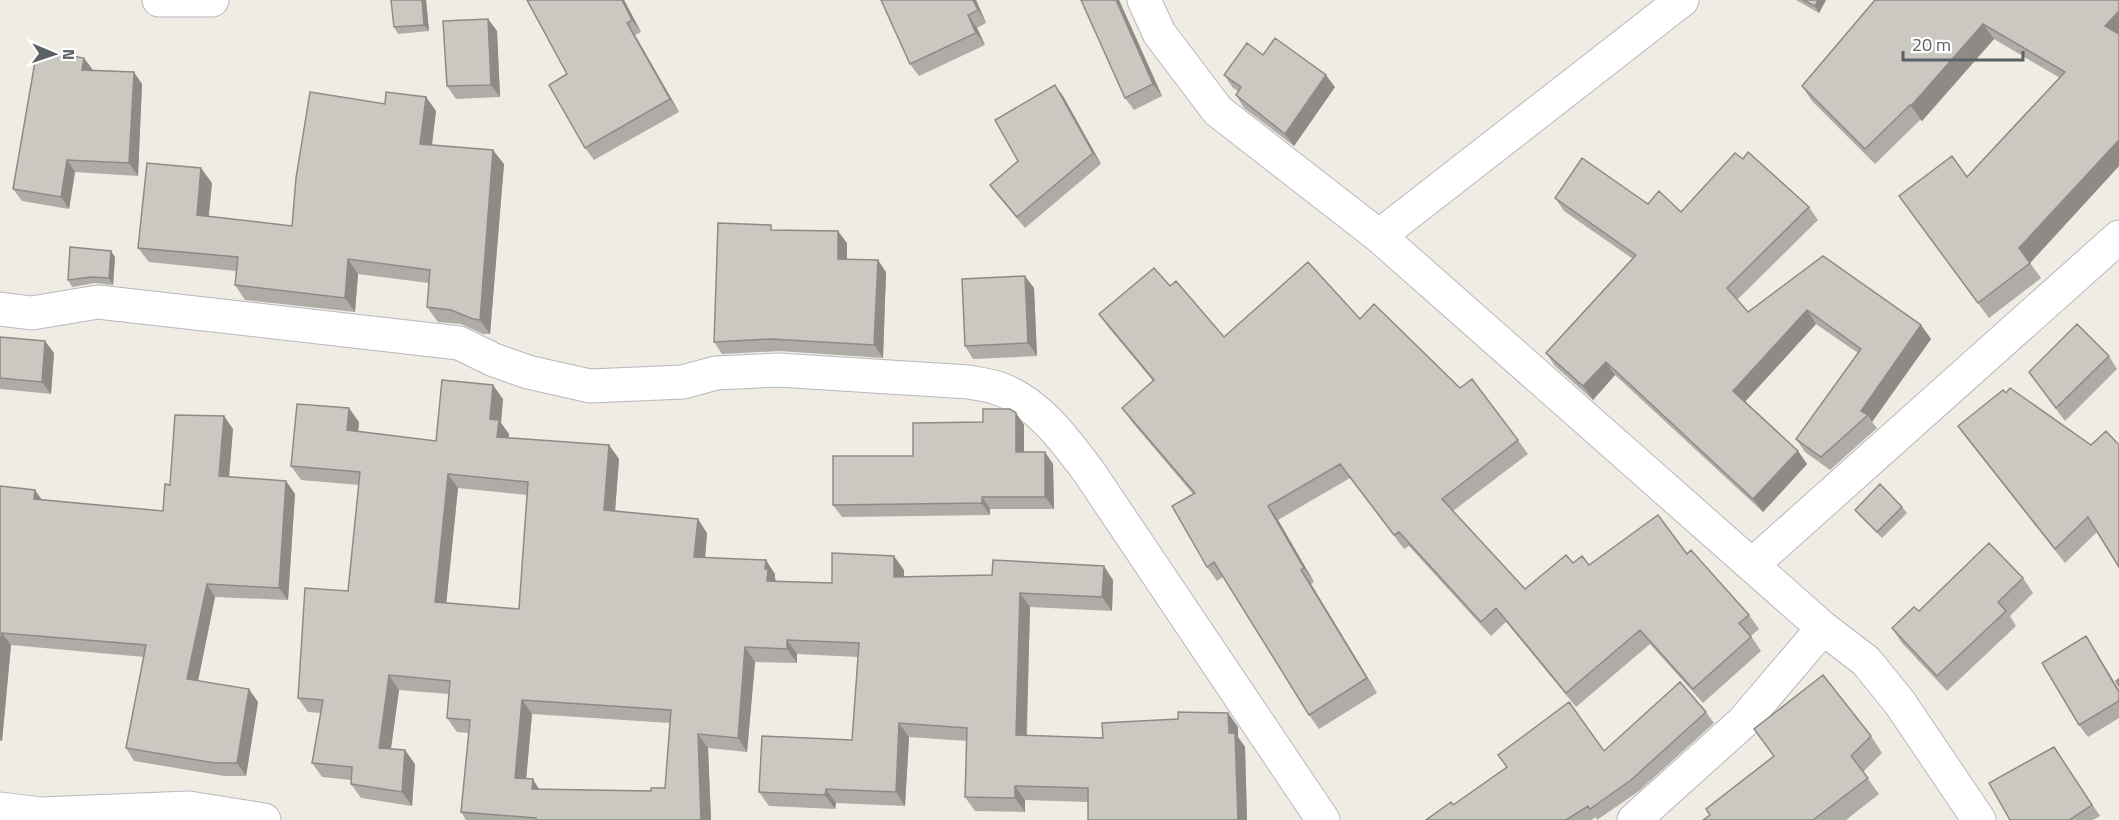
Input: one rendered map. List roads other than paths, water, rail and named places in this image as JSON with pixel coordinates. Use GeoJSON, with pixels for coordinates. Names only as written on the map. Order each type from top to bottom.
{"type":"FeatureCollection","features":[{"type":"Feature","properties":{"kind":"street"},"geometry":{"type":"LineString","coordinates":[[159,0],[212,0]]}},
{"type":"Feature","properties":{"kind":"street"},"geometry":{"type":"LineString","coordinates":[[1144,0],[1159,33],[1218,111],[1378,236],[1823,628],[1866,661],[1900,704],[1979,820]]}},
{"type":"Feature","properties":{"kind":"street"},"geometry":{"type":"LineString","coordinates":[[1378,236],[1682,0]]}},
{"type":"Feature","properties":{"kind":"street"},"geometry":{"type":"LineString","coordinates":[[1752,565],[2119,237]]}},
{"type":"Feature","properties":{"kind":"street"},"geometry":{"type":"LineString","coordinates":[[0,309],[32,313],[98,302],[459,343],[494,360],[528,372],[590,386],[683,382],[716,373],[778,370],[969,382],[998,388],[1028,404],[1057,430],[1089,472],[1323,820]]}},
{"type":"Feature","properties":{"kind":"street"},"geometry":{"type":"LineString","coordinates":[[1634,820],[1743,722],[1823,628]]}},
{"type":"Feature","properties":{"kind":"street"},"geometry":{"type":"LineString","coordinates":[[0,809],[41,814],[189,808],[264,820]]}}]}
